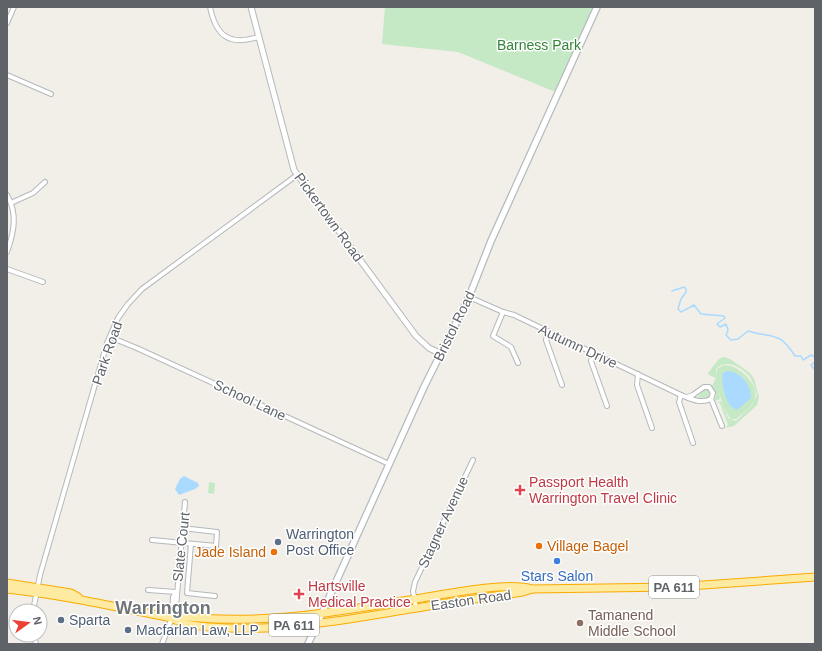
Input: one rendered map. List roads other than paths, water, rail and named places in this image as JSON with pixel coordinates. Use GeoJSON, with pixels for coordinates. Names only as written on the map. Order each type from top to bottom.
{"type":"FeatureCollection","features":[{"type":"Feature","properties":{"kind":"highway","name":"Easton Road"},"geometry":{"type":"LineString","coordinates":[[172,618],[180,616],[249,620],[323,613],[520,586],[532,589],[675,587],[815,577]]}},
{"type":"Feature","properties":{"kind":"highway","name":"Easton Road"},"geometry":{"type":"LineString","coordinates":[[7,583],[36,590]]}},
{"type":"Feature","properties":{"kind":"highway","name":"Easton Road"},"geometry":{"type":"LineString","coordinates":[[7,589],[71,593],[80,598],[172,618],[179,622],[200,626],[242,628],[272,628],[319,622],[523,592],[532,589]]}},
{"type":"Feature","properties":{"kind":"main road","name":"Bristol Road"},"geometry":{"type":"LineString","coordinates":[[308,644],[389,464],[469,297],[491,241],[597,7]]}},
{"type":"Feature","properties":{"kind":"street"},"geometry":{"type":"LineString","coordinates":[[7,23],[14,7]]}},
{"type":"Feature","properties":{"kind":"street"},"geometry":{"type":"LineString","coordinates":[[210,7],[216,27],[224,36],[239,41],[258,37]]}},
{"type":"Feature","properties":{"kind":"street","name":"Pickertown Road"},"geometry":{"type":"LineString","coordinates":[[251,7],[258,37],[297,174],[416,336],[429,348],[441,354]]}},
{"type":"Feature","properties":{"kind":"street"},"geometry":{"type":"LineString","coordinates":[[7,75],[51,94]]}},
{"type":"Feature","properties":{"kind":"street","name":"Park Road"},"geometry":{"type":"LineString","coordinates":[[34,603],[36,590],[110,337],[118,318],[128,304],[142,289],[297,174]]}},
{"type":"Feature","properties":{"kind":"street"},"geometry":{"type":"LineString","coordinates":[[11,203],[33,193],[45,182]]}},
{"type":"Feature","properties":{"kind":"street"},"geometry":{"type":"LineString","coordinates":[[7,195],[11,203],[14,228],[7,252]]}},
{"type":"Feature","properties":{"kind":"street"},"geometry":{"type":"LineString","coordinates":[[7,269],[43,282]]}},
{"type":"Feature","properties":{"kind":"street","name":"Autumn Drive"},"geometry":{"type":"LineString","coordinates":[[469,297],[503,312],[514,315],[687,397],[700,402],[711,399]]}},
{"type":"Feature","properties":{"kind":"street"},"geometry":{"type":"LineString","coordinates":[[503,312],[493,336],[511,347],[518,363]]}},
{"type":"Feature","properties":{"kind":"street"},"geometry":{"type":"LineString","coordinates":[[548,331],[546,340],[562,385]]}},
{"type":"Feature","properties":{"kind":"street","name":"School Lane"},"geometry":{"type":"LineString","coordinates":[[110,337],[389,464]]}},
{"type":"Feature","properties":{"kind":"street"},"geometry":{"type":"LineString","coordinates":[[593,352],[591,361],[607,406]]}},
{"type":"Feature","properties":{"kind":"street"},"geometry":{"type":"LineString","coordinates":[[638,374],[637,384],[652,428]]}},
{"type":"Feature","properties":{"kind":"street"},"geometry":{"type":"LineString","coordinates":[[687,397],[707,386],[712,392],[711,399],[722,426]]}},
{"type":"Feature","properties":{"kind":"street"},"geometry":{"type":"LineString","coordinates":[[681,394],[679,402],[693,443]]}},
{"type":"Feature","properties":{"kind":"street","name":"Stagner Avenue"},"geometry":{"type":"LineString","coordinates":[[416,608],[413,591],[415,582],[473,460]]}},
{"type":"Feature","properties":{"kind":"street","name":"Slate Court"},"geometry":{"type":"LineString","coordinates":[[162,644],[172,618],[173,597],[176,592],[178,577],[185,502]]}},
{"type":"Feature","properties":{"kind":"street"},"geometry":{"type":"LineString","coordinates":[[152,540],[216,546],[217,532],[182,528]]}},
{"type":"Feature","properties":{"kind":"street"},"geometry":{"type":"LineString","coordinates":[[191,544],[187,593],[215,596]]}},
{"type":"Feature","properties":{"kind":"street"},"geometry":{"type":"LineString","coordinates":[[178,577],[188,578]]}},
{"type":"Feature","properties":{"kind":"street"},"geometry":{"type":"LineString","coordinates":[[148,590],[176,592]]}},
{"type":"Feature","properties":{"kind":"water"},"geometry":{"type":"Polygon","coordinates":[[[726,371],[736,373],[744,379],[749,388],[751,398],[737,410],[730,405],[725,395],[722,374],[726,371]]]}},
{"type":"Feature","properties":{"kind":"water"},"geometry":{"type":"Polygon","coordinates":[[[184,476],[198,483],[199,486],[179,495],[175,489],[180,479],[184,476]]]}},
{"type":"Feature","properties":{"kind":"waterway"},"geometry":{"type":"LineString","coordinates":[[672,291],[684,287],[686,289],[678,309],[681,312],[694,305],[701,314],[724,316],[725,318],[717,324],[720,327],[726,324],[728,330],[726,335],[731,340],[738,339],[748,331],[780,339],[795,356],[801,356],[803,360],[811,355],[815,357]]}},
{"type":"Feature","properties":{"kind":"waterway"},"geometry":{"type":"LineString","coordinates":[[815,362],[811,365],[815,370]]}},
{"type":"Feature","properties":{"kind":"place","name":"Passport Health Warrington Travel Clinic"},"geometry":{"type":"Point","coordinates":[520,490]}},
{"type":"Feature","properties":{"kind":"place","name":"Warrington Post Office"},"geometry":{"type":"Point","coordinates":[278,542]}},
{"type":"Feature","properties":{"kind":"place","name":"Village Bagel"},"geometry":{"type":"Point","coordinates":[539,546]}},
{"type":"Feature","properties":{"kind":"place","name":"Jade Island"},"geometry":{"type":"Point","coordinates":[274,552]}},
{"type":"Feature","properties":{"kind":"place","name":"Stars Salon"},"geometry":{"type":"Point","coordinates":[557,561]}},
{"type":"Feature","properties":{"kind":"place","name":"Hartsville Medical Practice"},"geometry":{"type":"Point","coordinates":[299,594]}},
{"type":"Feature","properties":{"kind":"place","name":"Sparta"},"geometry":{"type":"Point","coordinates":[61,620]}},
{"type":"Feature","properties":{"kind":"place","name":"Tamanend Middle School"},"geometry":{"type":"Point","coordinates":[580,623]}},
{"type":"Feature","properties":{"kind":"place","name":"Macfarlan Law, LLP"},"geometry":{"type":"Point","coordinates":[128,630]}},
{"type":"Feature","properties":{"kind":"district","name":"Warrington"},"geometry":{"type":"Point","coordinates":[163,608]}},
{"type":"Feature","properties":{"kind":"park label","name":"Barness Park"},"geometry":{"type":"Point","coordinates":[539,45]}}]}
